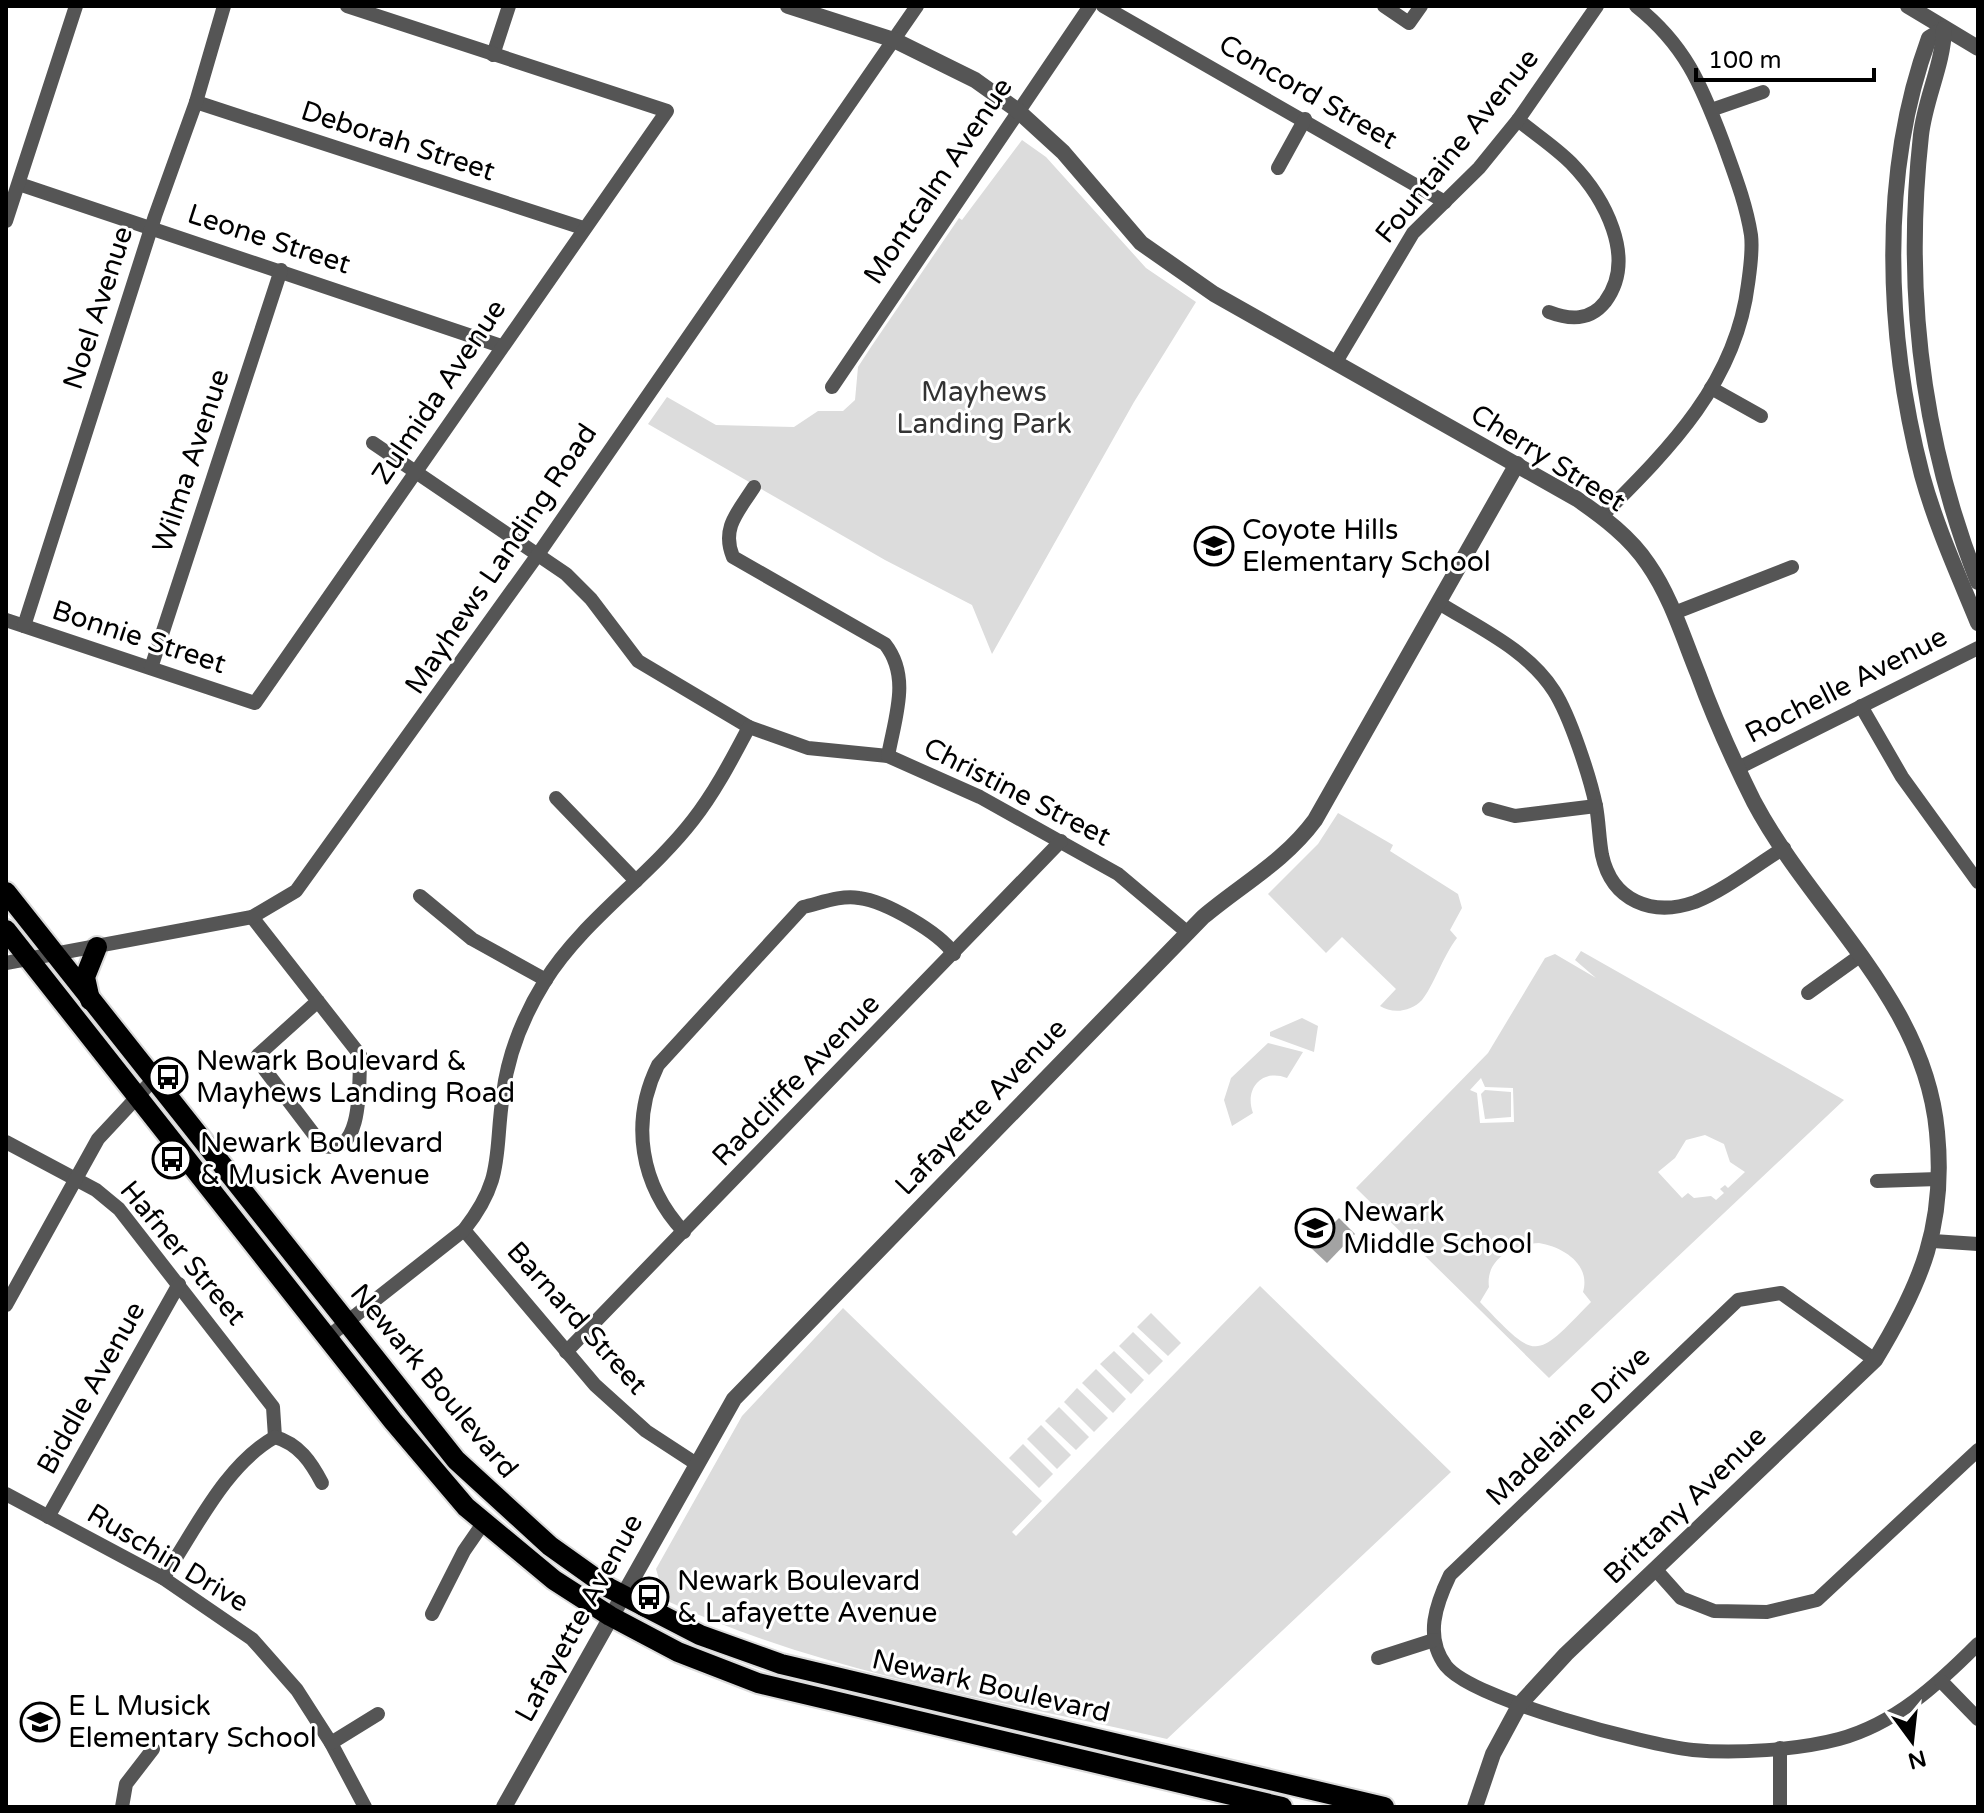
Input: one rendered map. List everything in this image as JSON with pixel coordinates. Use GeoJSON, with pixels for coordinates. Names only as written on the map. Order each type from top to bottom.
{"type":"FeatureCollection","features":[{"type":"Feature","properties":{"kind":"main road","name":"Newark Boulevard"},"geometry":{"type":"LineString","coordinates":[[6,892],[90,1000],[146,1088],[328,1337],[402,1432],[466,1507],[554,1580],[610,1616],[678,1652],[758,1683],[1282,1807]]}},
{"type":"Feature","properties":{"kind":"main road","name":"Newark Boulevard"},"geometry":{"type":"LineString","coordinates":[[6,930],[28,960],[146,1088],[347,1322],[456,1460],[550,1546],[622,1595],[700,1635],[781,1664],[1384,1807]]}},
{"type":"Feature","properties":{"kind":"main road"},"geometry":{"type":"LineString","coordinates":[[90,1000],[85,977],[97,947]]}},
{"type":"Feature","properties":{"kind":"street"},"geometry":{"type":"LineString","coordinates":[[6,221],[76,6]]}},
{"type":"Feature","properties":{"kind":"street","name":"Noel Avenue"},"geometry":{"type":"LineString","coordinates":[[24,626],[151,228],[196,102],[224,6]]}},
{"type":"Feature","properties":{"kind":"street"},"geometry":{"type":"LineString","coordinates":[[347,6],[493,55],[509,6]]}},
{"type":"Feature","properties":{"kind":"street","name":"Cherry Street"},"geometry":{"type":"LineString","coordinates":[[788,6],[894,40],[975,80],[1017,110],[1063,152],[1141,243],[1220,298],[1517,464],[1602,516],[1647,562],[1674,613],[1738,768],[1784,848],[1890,995],[1925,1070],[1937,1130],[1938,1179],[1933,1241]]}},
{"type":"Feature","properties":{"kind":"street","name":"Mayhews Landing Road"},"geometry":{"type":"LineString","coordinates":[[6,963],[252,917],[289,898],[312,873],[539,553],[917,6]]}},
{"type":"Feature","properties":{"kind":"street","name":"Montcalm Avenue"},"geometry":{"type":"LineString","coordinates":[[832,387],[1090,6]]}},
{"type":"Feature","properties":{"kind":"street","name":"Concord Street"},"geometry":{"type":"LineString","coordinates":[[1103,6],[1445,202]]}},
{"type":"Feature","properties":{"kind":"street"},"geometry":{"type":"LineString","coordinates":[[1384,6],[1409,23],[1421,6]]}},
{"type":"Feature","properties":{"kind":"street","name":"Fountaine Avenue"},"geometry":{"type":"LineString","coordinates":[[1336,362],[1413,233],[1479,168],[1518,120],[1597,6]]}},
{"type":"Feature","properties":{"kind":"street"},"geometry":{"type":"LineString","coordinates":[[1602,516],[1661,459],[1689,426],[1711,388],[1736,341],[1745,310],[1752,239],[1743,197],[1689,61],[1661,26],[1636,6]]}},
{"type":"Feature","properties":{"kind":"street"},"geometry":{"type":"LineString","coordinates":[[1908,6],[1978,48]]}},
{"type":"Feature","properties":{"kind":"street"},"geometry":{"type":"LineString","coordinates":[[1944,29],[1943,50],[1921,133],[1912,253],[1930,432],[1953,516],[1978,582]]}},
{"type":"Feature","properties":{"kind":"street"},"geometry":{"type":"LineString","coordinates":[[1944,29],[1929,38],[1903,127],[1898,173],[1896,299],[1905,389],[1923,477],[1952,562],[1978,623]]}},
{"type":"Feature","properties":{"kind":"street","name":"Zulmida Avenue"},"geometry":{"type":"LineString","coordinates":[[255,703],[667,111],[493,55]]}},
{"type":"Feature","properties":{"kind":"street"},"geometry":{"type":"LineString","coordinates":[[1711,110],[1763,92]]}},
{"type":"Feature","properties":{"kind":"street","name":"Deborah Street"},"geometry":{"type":"LineString","coordinates":[[196,102],[583,228]]}},
{"type":"Feature","properties":{"kind":"street"},"geometry":{"type":"LineString","coordinates":[[1278,168],[1305,119]]}},
{"type":"Feature","properties":{"kind":"street"},"geometry":{"type":"LineString","coordinates":[[1518,120],[1571,163],[1586,182],[1610,221],[1619,254],[1615,280],[1599,309],[1577,318],[1549,312]]}},
{"type":"Feature","properties":{"kind":"street","name":"Leone Street"},"geometry":{"type":"LineString","coordinates":[[19,184],[501,346]]}},
{"type":"Feature","properties":{"kind":"street","name":"Wilma Avenue"},"geometry":{"type":"LineString","coordinates":[[151,668],[281,270]]}},
{"type":"Feature","properties":{"kind":"street"},"geometry":{"type":"LineString","coordinates":[[1711,388],[1761,416]]}},
{"type":"Feature","properties":{"kind":"street","name":"Christine Street"},"geometry":{"type":"LineString","coordinates":[[373,443],[539,553],[591,599],[638,661],[749,727],[808,748],[888,756],[980,797],[1118,874],[1188,933]]}},
{"type":"Feature","properties":{"kind":"street","name":"Lafayette Avenue"},"geometry":{"type":"LineString","coordinates":[[504,1807],[695,1463],[734,1399],[1188,933],[1224,900],[1279,862],[1299,842],[1315,820],[1517,464]]}},
{"type":"Feature","properties":{"kind":"street"},"geometry":{"type":"LineString","coordinates":[[754,487],[728,526],[727,542],[733,557],[885,644],[898,660],[900,693],[888,756]]}},
{"type":"Feature","properties":{"kind":"street"},"geometry":{"type":"LineString","coordinates":[[1674,613],[1792,567]]}},
{"type":"Feature","properties":{"kind":"street"},"geometry":{"type":"LineString","coordinates":[[1439,603],[1535,667],[1556,693],[1596,806],[1603,857],[1611,880],[1626,898],[1647,907],[1671,908],[1697,901],[1784,848]]}},
{"type":"Feature","properties":{"kind":"street","name":"Bonnie Street"},"geometry":{"type":"LineString","coordinates":[[6,620],[255,703]]}},
{"type":"Feature","properties":{"kind":"street","name":"Rochelle Avenue"},"geometry":{"type":"LineString","coordinates":[[1738,768],[1978,648]]}},
{"type":"Feature","properties":{"kind":"street"},"geometry":{"type":"LineString","coordinates":[[1861,706],[1902,777],[1978,882]]}},
{"type":"Feature","properties":{"kind":"street"},"geometry":{"type":"LineString","coordinates":[[328,1337],[464,1230],[491,1187],[497,1167],[506,1073],[523,1020],[546,980],[571,947],[692,821],[749,727]]}},
{"type":"Feature","properties":{"kind":"street"},"geometry":{"type":"LineString","coordinates":[[556,798],[636,881]]}},
{"type":"Feature","properties":{"kind":"street"},"geometry":{"type":"LineString","coordinates":[[1489,809],[1515,816],[1596,806]]}},
{"type":"Feature","properties":{"kind":"street","name":"Radcliffe Avenue"},"geometry":{"type":"LineString","coordinates":[[566,1352],[1061,841]]}},
{"type":"Feature","properties":{"kind":"street"},"geometry":{"type":"LineString","coordinates":[[420,896],[472,939],[546,980]]}},
{"type":"Feature","properties":{"kind":"street"},"geometry":{"type":"LineString","coordinates":[[684,1232],[655,1190],[641,1153],[647,1088],[658,1065],[803,907],[860,897],[900,914],[940,938],[954,954]]}},
{"type":"Feature","properties":{"kind":"street"},"geometry":{"type":"LineString","coordinates":[[252,917],[318,1001],[360,1055],[357,1114],[352,1133],[338,1146],[331,1148],[322,1145],[265,1070],[258,1055],[318,1001]]}},
{"type":"Feature","properties":{"kind":"street"},"geometry":{"type":"LineString","coordinates":[[1808,993],[1861,955]]}},
{"type":"Feature","properties":{"kind":"street"},"geometry":{"type":"LineString","coordinates":[[6,1305],[98,1139],[146,1088]]}},
{"type":"Feature","properties":{"kind":"street","name":"Hafner Street"},"geometry":{"type":"LineString","coordinates":[[6,1142],[96,1190],[119,1209],[273,1407],[275,1437]]}},
{"type":"Feature","properties":{"kind":"street"},"geometry":{"type":"LineString","coordinates":[[1877,1181],[1938,1179]]}},
{"type":"Feature","properties":{"kind":"street","name":"Barnard Street"},"geometry":{"type":"LineString","coordinates":[[464,1230],[566,1352],[646,1431],[695,1463]]}},
{"type":"Feature","properties":{"kind":"street"},"geometry":{"type":"LineString","coordinates":[[1933,1241],[1978,1244]]}},
{"type":"Feature","properties":{"kind":"street","name":"Brittany Avenue"},"geometry":{"type":"LineString","coordinates":[[1475,1807],[1493,1754],[1520,1704],[1566,1654],[1875,1360],[1909,1303],[1933,1241]]}},
{"type":"Feature","properties":{"kind":"street","name":"Biddle Avenue"},"geometry":{"type":"LineString","coordinates":[[48,1517],[179,1284]]}},
{"type":"Feature","properties":{"kind":"street","name":"Madelaine Drive"},"geometry":{"type":"LineString","coordinates":[[1434,1640],[1435,1607],[1450,1575],[1738,1300],[1781,1293],[1875,1360]]}},
{"type":"Feature","properties":{"kind":"street"},"geometry":{"type":"LineString","coordinates":[[163,1578],[252,1450],[275,1437],[287,1440],[309,1459],[322,1483]]}},
{"type":"Feature","properties":{"kind":"street"},"geometry":{"type":"LineString","coordinates":[[1656,1570],[1681,1598],[1714,1611],[1767,1612],[1817,1600],[1978,1450]]}},
{"type":"Feature","properties":{"kind":"street","name":"Ruschin Drive"},"geometry":{"type":"LineString","coordinates":[[6,1494],[163,1578],[252,1639],[297,1690],[331,1743],[365,1807]]}},
{"type":"Feature","properties":{"kind":"street"},"geometry":{"type":"LineString","coordinates":[[432,1614],[464,1551],[484,1522]]}},
{"type":"Feature","properties":{"kind":"street"},"geometry":{"type":"LineString","coordinates":[[1378,1658],[1434,1640],[1446,1667],[1464,1680],[1520,1704],[1626,1737],[1694,1750],[1780,1748],[1839,1739],[1893,1716],[1941,1681],[1978,1644]]}},
{"type":"Feature","properties":{"kind":"street"},"geometry":{"type":"LineString","coordinates":[[1941,1681],[1978,1719]]}},
{"type":"Feature","properties":{"kind":"street"},"geometry":{"type":"LineString","coordinates":[[331,1743],[378,1714]]}},
{"type":"Feature","properties":{"kind":"street"},"geometry":{"type":"LineString","coordinates":[[1780,1748],[1780,1805]]}},
{"type":"Feature","properties":{"kind":"street"},"geometry":{"type":"LineString","coordinates":[[122,1807],[126,1784],[153,1749]]}},
{"type":"Feature","properties":{"kind":"green space","name":"Mayhews Landing Park"},"geometry":{"type":"Polygon","coordinates":[[[1022,140],[1046,157],[1146,268],[1196,302],[1134,402],[992,654],[972,605],[885,560],[648,424],[667,397],[716,425],[794,427],[818,411],[843,411],[855,400],[858,367],[871,347],[959,218],[962,220],[1022,140]]]}},
{"type":"Feature","properties":{"kind":"green space"},"geometry":{"type":"Polygon","coordinates":[[[1338,813],[1393,845],[1390,851],[1458,894],[1462,908],[1450,930],[1457,938],[1422,1000],[1407,1009],[1390,1010],[1380,1006],[1396,989],[1342,937],[1326,953],[1268,894],[1318,844],[1338,813]]]}},
{"type":"Feature","properties":{"kind":"green space"},"geometry":{"type":"Polygon","coordinates":[[[1581,951],[1844,1100],[1549,1378],[1356,1188],[1488,1053],[1545,958],[1555,954],[1596,978],[1575,960],[1581,951]],[[1481,1078],[1470,1090],[1477,1093],[1480,1123],[1514,1122],[1513,1088],[1485,1087],[1481,1078]],[[1705,1135],[1686,1140],[1675,1158],[1658,1172],[1682,1198],[1688,1193],[1694,1198],[1711,1196],[1716,1200],[1724,1193],[1720,1189],[1725,1185],[1728,1188],[1745,1172],[1730,1162],[1724,1144],[1705,1135]],[[1530,1244],[1511,1250],[1496,1261],[1489,1277],[1489,1287],[1480,1302],[1513,1335],[1536,1346],[1558,1335],[1591,1302],[1583,1292],[1583,1274],[1573,1259],[1548,1245],[1530,1244]]]}},
{"type":"Feature","properties":{"kind":"green space"},"geometry":{"type":"Polygon","coordinates":[[[1302,1018],[1318,1026],[1314,1052],[1270,1036],[1270,1032],[1302,1018]]]}},
{"type":"Feature","properties":{"kind":"green space"},"geometry":{"type":"Polygon","coordinates":[[[1268,1043],[1303,1052],[1287,1078],[1270,1076],[1257,1083],[1251,1096],[1253,1113],[1232,1126],[1224,1100],[1231,1078],[1268,1043]]]}},
{"type":"Feature","properties":{"kind":"green space"},"geometry":{"type":"Polygon","coordinates":[[[1485,1090],[1511,1092],[1511,1117],[1485,1119],[1481,1094],[1485,1090]]]}},
{"type":"Feature","properties":{"kind":"green space"},"geometry":{"type":"Polygon","coordinates":[[[1260,1286],[1451,1472],[1167,1739],[849,1666],[786,1647],[665,1600],[656,1569],[742,1416],[843,1308],[1042,1501],[1012,1532],[1016,1536],[1260,1286]]]}},
{"type":"Feature","properties":{"kind":"green space"},"geometry":{"type":"Polygon","coordinates":[[[1151,1313],[1181,1343],[1168,1356],[1137,1327],[1151,1313]]]}},
{"type":"Feature","properties":{"kind":"green space"},"geometry":{"type":"Polygon","coordinates":[[[1133,1332],[1163,1361],[1149,1375],[1119,1346],[1133,1332]]]}},
{"type":"Feature","properties":{"kind":"green space"},"geometry":{"type":"Polygon","coordinates":[[[1114,1351],[1144,1380],[1131,1394],[1100,1364],[1114,1351]]]}},
{"type":"Feature","properties":{"kind":"green space"},"geometry":{"type":"Polygon","coordinates":[[[1096,1369],[1126,1399],[1113,1413],[1082,1383],[1096,1369]]]}},
{"type":"Feature","properties":{"kind":"green space"},"geometry":{"type":"Polygon","coordinates":[[[1077,1388],[1108,1418],[1094,1432],[1064,1402],[1077,1388]]]}},
{"type":"Feature","properties":{"kind":"green space"},"geometry":{"type":"Polygon","coordinates":[[[1059,1407],[1089,1437],[1076,1450],[1045,1421],[1059,1407]]]}},
{"type":"Feature","properties":{"kind":"green space"},"geometry":{"type":"Polygon","coordinates":[[[1041,1425],[1071,1455],[1057,1469],[1027,1439],[1041,1425]]]}},
{"type":"Feature","properties":{"kind":"green space"},"geometry":{"type":"Polygon","coordinates":[[[1023,1444],[1053,1474],[1039,1488],[1009,1458],[1023,1444]]]}},
{"type":"Feature","properties":{"kind":"shaded area"},"geometry":{"type":"Polygon","coordinates":[[[1339,1218],[1355,1234],[1327,1263],[1310,1247],[1339,1218]]]}},
{"type":"Feature","properties":{"kind":"place","name":"Coyote Hills Elementary School"},"geometry":{"type":"Point","coordinates":[1214,546]}},
{"type":"Feature","properties":{"kind":"place","name":"Newark Boulevard & Mayhews Landing Road"},"geometry":{"type":"Point","coordinates":[168,1077]}},
{"type":"Feature","properties":{"kind":"place","name":"Newark Boulevard & Musick Avenue"},"geometry":{"type":"Point","coordinates":[172,1159]}},
{"type":"Feature","properties":{"kind":"place","name":"Newark Middle School"},"geometry":{"type":"Point","coordinates":[1315,1228]}},
{"type":"Feature","properties":{"kind":"place","name":"Newark Boulevard & Lafayette Avenue"},"geometry":{"type":"Point","coordinates":[649,1597]}},
{"type":"Feature","properties":{"kind":"place","name":"E L Musick Elementary School"},"geometry":{"type":"Point","coordinates":[40,1722]}}]}
